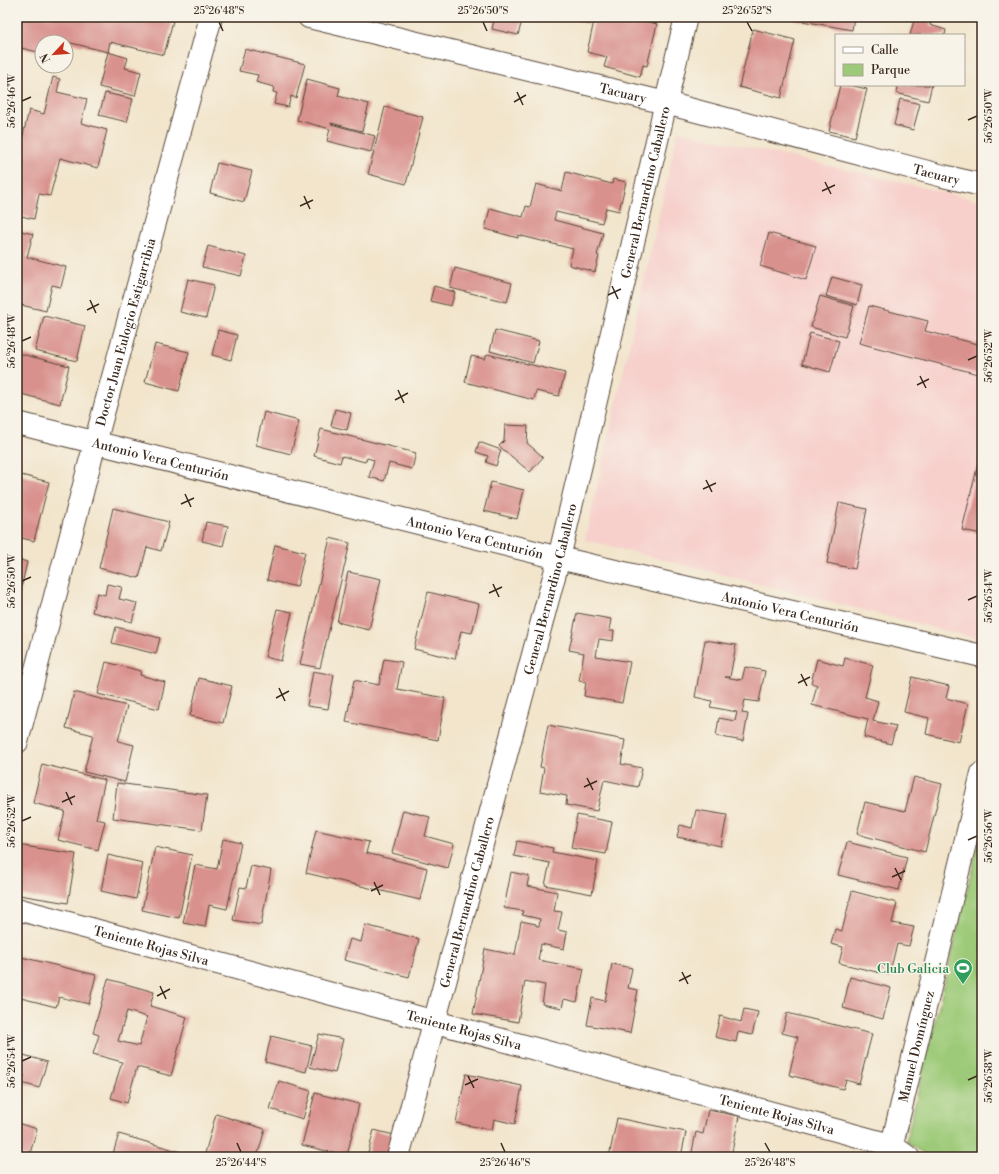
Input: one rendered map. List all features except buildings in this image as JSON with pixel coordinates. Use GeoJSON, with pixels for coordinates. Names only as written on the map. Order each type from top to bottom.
{"type":"FeatureCollection","features":[{"type":"Feature","properties":{"kind":"street","name":"Doctor Juan Eulogio Estigarribia"},"geometry":{"type":"LineString","coordinates":[[17,742],[95,443],[211,17]]}},
{"type":"Feature","properties":{"kind":"street","name":"Tacuary"},"geometry":{"type":"LineString","coordinates":[[309,17],[666,103],[982,185]]}},
{"type":"Feature","properties":{"kind":"street","name":"General Bernardino Caballero"},"geometry":{"type":"LineString","coordinates":[[398,1157],[559,558],[686,17]]}},
{"type":"Feature","properties":{"kind":"street","name":"Antonio Vera Centurión"},"geometry":{"type":"LineString","coordinates":[[17,423],[559,558],[982,656]]}},
{"type":"Feature","properties":{"kind":"street","name":"Manuel Domínguez"},"geometry":{"type":"LineString","coordinates":[[896,1153],[982,773]]}},
{"type":"Feature","properties":{"kind":"street","name":"Teniente Rojas Silva"},"geometry":{"type":"LineString","coordinates":[[17,909],[434,1021],[896,1153]]}},
{"type":"Feature","properties":{"kind":"shaded area"},"geometry":{"type":"Polygon","coordinates":[[[678,131],[982,201],[982,640],[585,540],[678,131]]]}},
{"type":"Feature","properties":{"kind":"green space","name":"Club Galicia"},"geometry":{"type":"Polygon","coordinates":[[[982,829],[982,1157],[927,1157],[906,1141],[982,829]]]}},
{"type":"Feature","properties":{"kind":"place","name":"Club Galicia"},"geometry":{"type":"Point","coordinates":[963,985]}}]}
